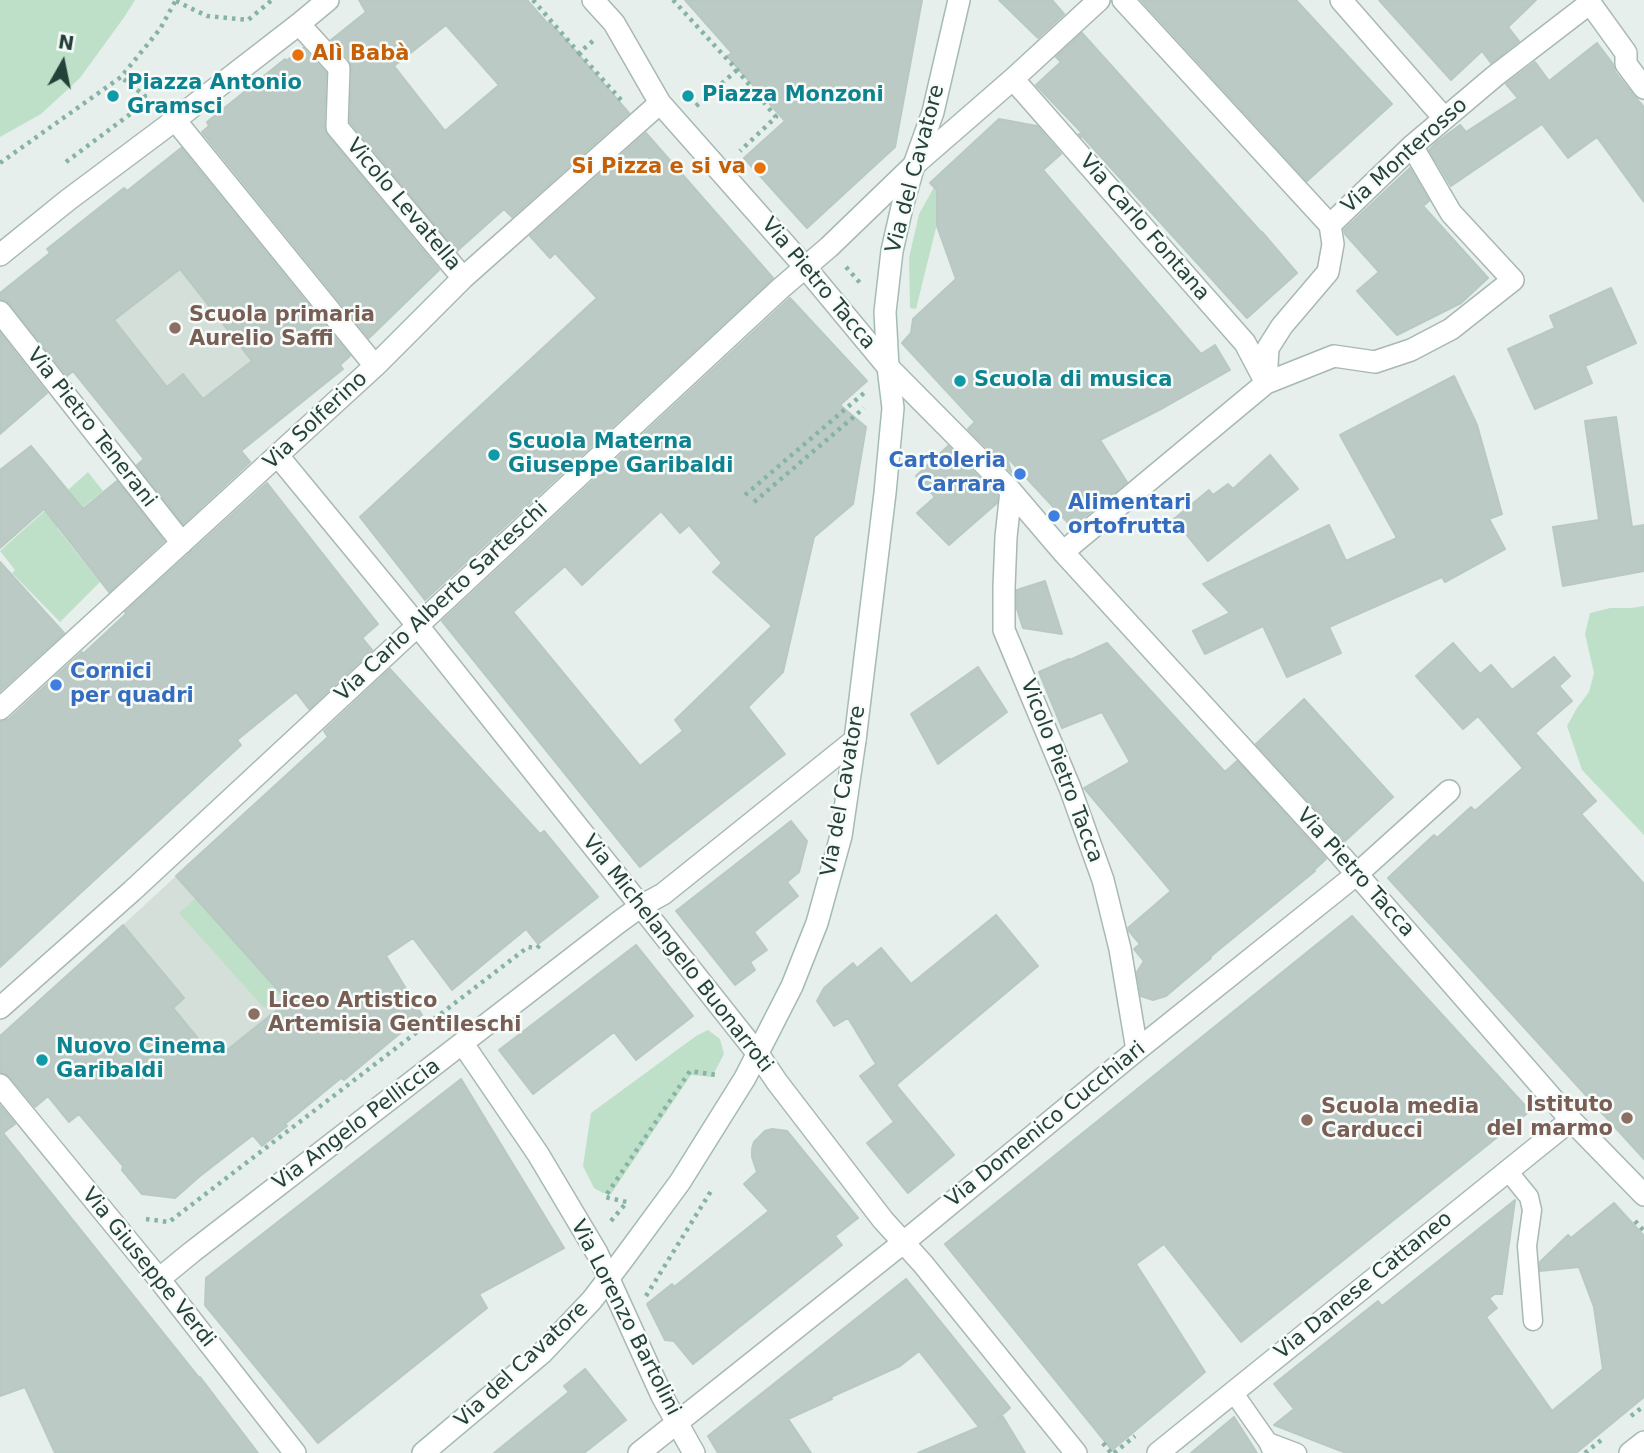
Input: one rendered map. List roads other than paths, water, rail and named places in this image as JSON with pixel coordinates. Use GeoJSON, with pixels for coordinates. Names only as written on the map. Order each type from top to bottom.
{"type":"FeatureCollection","features":[{"type":"Feature","properties":{"kind":"street"},"geometry":{"type":"LineString","coordinates":[[0,255],[328,0]]}},
{"type":"Feature","properties":{"kind":"street","name":"Via Pietro Tacca"},"geometry":{"type":"LineString","coordinates":[[593,0],[614,23],[660,103],[805,267],[888,367],[1011,491],[1063,552],[1357,874],[1571,1119],[1644,1195]]}},
{"type":"Feature","properties":{"kind":"street","name":"Via del Cavatore"},"geometry":{"type":"LineString","coordinates":[[424,1453],[542,1353],[608,1280],[680,1182],[745,1078],[792,986],[817,923],[841,836],[885,493],[893,408],[885,313],[892,251],[914,165],[933,112],[959,0]]}},
{"type":"Feature","properties":{"kind":"street"},"geometry":{"type":"LineString","coordinates":[[914,165],[1099,0]]}},
{"type":"Feature","properties":{"kind":"street"},"geometry":{"type":"LineString","coordinates":[[1122,0],[1330,225]]}},
{"type":"Feature","properties":{"kind":"street"},"geometry":{"type":"LineString","coordinates":[[1341,0],[1444,118]]}},
{"type":"Feature","properties":{"kind":"street","name":"Via Monterosso"},"geometry":{"type":"LineString","coordinates":[[1266,383],[1268,348],[1328,272],[1333,244],[1330,225],[1444,118],[1591,1],[1626,53],[1626,64],[1644,88]]}},
{"type":"Feature","properties":{"kind":"street","name":"Vicolo Levatella"},"geometry":{"type":"LineString","coordinates":[[299,24],[339,68],[337,127],[463,278]]}},
{"type":"Feature","properties":{"kind":"street","name":"Via Carlo Fontana"},"geometry":{"type":"LineString","coordinates":[[1013,79],[1245,343],[1266,383]]}},
{"type":"Feature","properties":{"kind":"street","name":"Via Solferino"},"geometry":{"type":"LineString","coordinates":[[0,709],[375,366],[463,278],[660,103]]}},
{"type":"Feature","properties":{"kind":"street"},"geometry":{"type":"LineString","coordinates":[[175,120],[375,366]]}},
{"type":"Feature","properties":{"kind":"street"},"geometry":{"type":"LineString","coordinates":[[1063,552],[1266,383],[1335,356],[1375,362],[1411,350],[1451,329],[1513,280],[1451,213],[1413,147]]}},
{"type":"Feature","properties":{"kind":"street","name":"Via Carlo Alberto Sarteschi"},"geometry":{"type":"LineString","coordinates":[[0,1007],[132,891],[395,645],[829,247],[914,165]]}},
{"type":"Feature","properties":{"kind":"street","name":"Via Pietro Tenerani"},"geometry":{"type":"LineString","coordinates":[[0,312],[182,543]]}},
{"type":"Feature","properties":{"kind":"street","name":"Via Michelangelo Buonarroti"},"geometry":{"type":"LineString","coordinates":[[278,456],[418,626],[758,1054],[875,1209],[1076,1453]]}},
{"type":"Feature","properties":{"kind":"street","name":"Vicolo Pietro Tacca"},"geometry":{"type":"LineString","coordinates":[[1011,491],[1004,575],[1004,630],[1070,788],[1102,880],[1120,949],[1137,1050]]}},
{"type":"Feature","properties":{"kind":"street","name":"Via Angelo Pelliccia"},"geometry":{"type":"LineString","coordinates":[[159,1279],[640,906],[663,894],[855,740]]}},
{"type":"Feature","properties":{"kind":"street","name":"Via Domenico Cucchiari"},"geometry":{"type":"LineString","coordinates":[[639,1453],[904,1242],[1137,1050],[1357,874],[1449,791]]}},
{"type":"Feature","properties":{"kind":"street","name":"Via Lorenzo Bartolini"},"geometry":{"type":"LineString","coordinates":[[463,1044],[538,1154],[591,1244],[662,1396],[694,1453]]}},
{"type":"Feature","properties":{"kind":"street","name":"Via Giuseppe Verdi"},"geometry":{"type":"LineString","coordinates":[[0,1085],[159,1279],[295,1453]]}},
{"type":"Feature","properties":{"kind":"street","name":"Via Danese Cattaneo"},"geometry":{"type":"LineString","coordinates":[[1158,1453],[1571,1119]]}},
{"type":"Feature","properties":{"kind":"street"},"geometry":{"type":"LineString","coordinates":[[1630,1453],[1644,1442]]}},
{"type":"Feature","properties":{"kind":"lane"},"geometry":{"type":"LineString","coordinates":[[1507,1170],[1529,1197],[1532,1210],[1527,1246],[1533,1321]]}},
{"type":"Feature","properties":{"kind":"lane"},"geometry":{"type":"LineString","coordinates":[[1233,1392],[1270,1448],[1297,1453]]}},
{"type":"Feature","properties":{"kind":"place","name":"Alì Babà"},"geometry":{"type":"Point","coordinates":[298,55]}},
{"type":"Feature","properties":{"kind":"place","name":"Piazza Antonio Gramsci"},"geometry":{"type":"Point","coordinates":[113,96]}},
{"type":"Feature","properties":{"kind":"place","name":"Piazza Monzoni"},"geometry":{"type":"Point","coordinates":[688,96]}},
{"type":"Feature","properties":{"kind":"place","name":"Si Pizza e si va"},"geometry":{"type":"Point","coordinates":[760,168]}},
{"type":"Feature","properties":{"kind":"place","name":"Scuola primaria Aurelio Saffi"},"geometry":{"type":"Point","coordinates":[175,328]}},
{"type":"Feature","properties":{"kind":"place","name":"Scuola di musica"},"geometry":{"type":"Point","coordinates":[960,381]}},
{"type":"Feature","properties":{"kind":"place","name":"Scuola Materna Giuseppe Garibaldi"},"geometry":{"type":"Point","coordinates":[494,455]}},
{"type":"Feature","properties":{"kind":"place","name":"Cartoleria Carrara"},"geometry":{"type":"Point","coordinates":[1020,474]}},
{"type":"Feature","properties":{"kind":"place","name":"Alimentari ortofrutta"},"geometry":{"type":"Point","coordinates":[1054,516]}},
{"type":"Feature","properties":{"kind":"place","name":"Cornici per quadri"},"geometry":{"type":"Point","coordinates":[56,685]}},
{"type":"Feature","properties":{"kind":"place","name":"Liceo Artistico Artemisia Gentileschi"},"geometry":{"type":"Point","coordinates":[254,1014]}},
{"type":"Feature","properties":{"kind":"place","name":"Nuovo Cinema Garibaldi"},"geometry":{"type":"Point","coordinates":[42,1060]}},
{"type":"Feature","properties":{"kind":"place","name":"Istituto del marmo"},"geometry":{"type":"Point","coordinates":[1627,1118]}},
{"type":"Feature","properties":{"kind":"place","name":"Scuola media Carducci"},"geometry":{"type":"Point","coordinates":[1307,1120]}}]}
